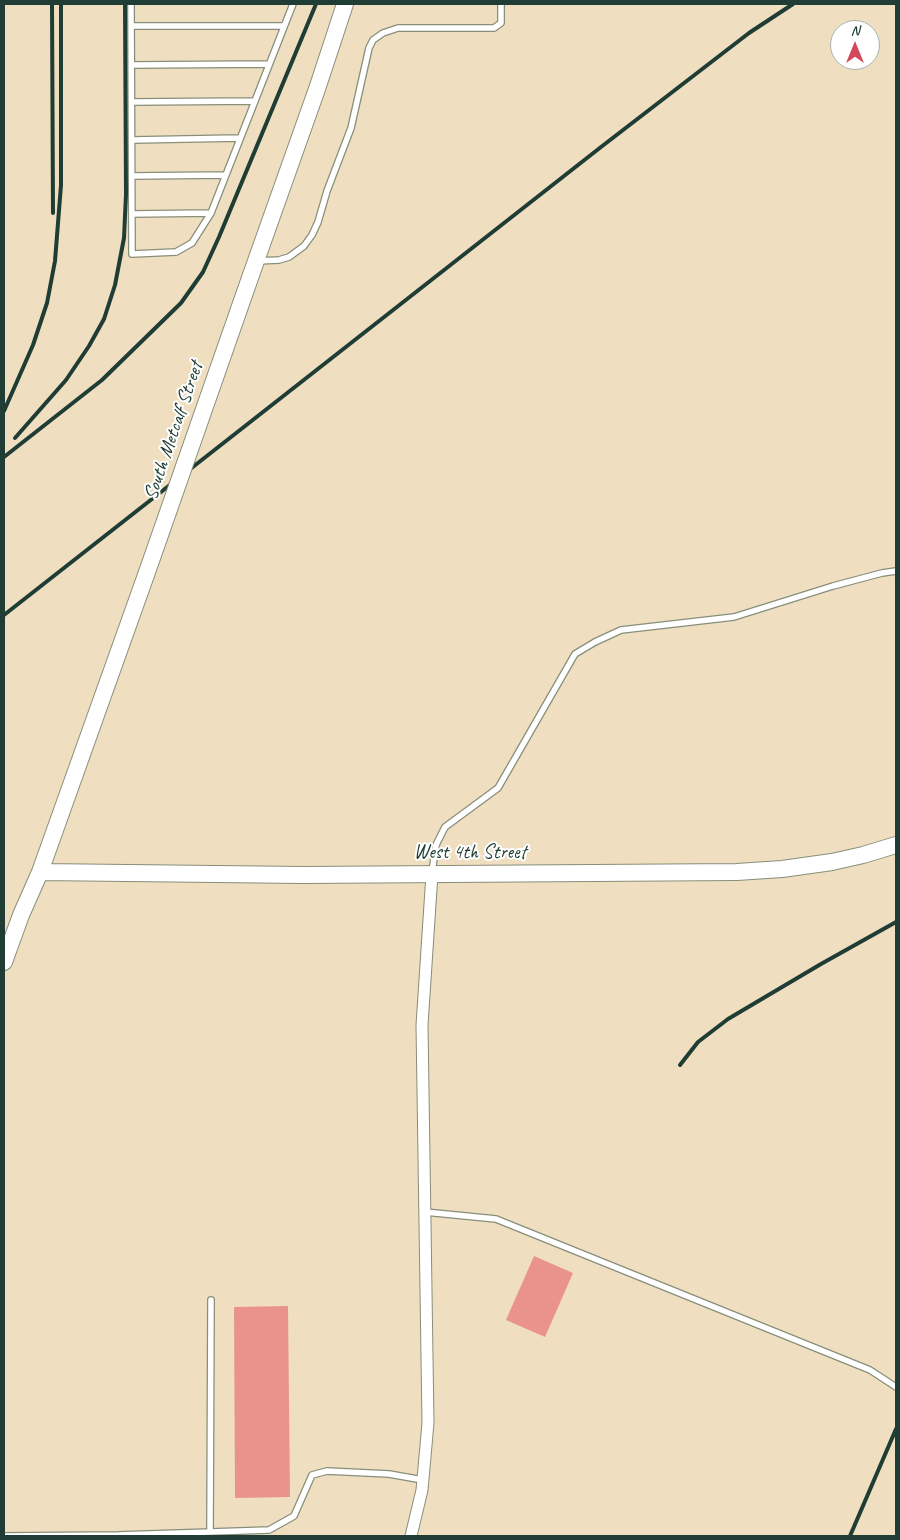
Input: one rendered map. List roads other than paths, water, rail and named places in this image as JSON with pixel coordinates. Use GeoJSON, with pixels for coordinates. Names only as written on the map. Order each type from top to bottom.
{"type":"FeatureCollection","features":[{"type":"Feature","properties":{"kind":"main road","name":"South Metcalf Street"},"geometry":{"type":"LineString","coordinates":[[4,962],[21,915],[40,872],[146,575],[345,4]]}},
{"type":"Feature","properties":{"kind":"main road","name":"West 4th Street"},"geometry":{"type":"LineString","coordinates":[[40,872],[302,875],[737,872],[782,869],[832,862],[896,845]]}},
{"type":"Feature","properties":{"kind":"street"},"geometry":{"type":"LineString","coordinates":[[411,1536],[422,1490],[428,1423],[422,1026],[432,874]]}},
{"type":"Feature","properties":{"kind":"lane"},"geometry":{"type":"LineString","coordinates":[[132,4],[132,254],[176,252],[192,243],[211,213],[293,4]]}},
{"type":"Feature","properties":{"kind":"lane"},"geometry":{"type":"LineString","coordinates":[[253,268],[290,257],[304,246],[312,235],[351,128],[369,48],[374,40],[383,33],[398,28],[494,28],[501,23],[501,4]]}},
{"type":"Feature","properties":{"kind":"lane"},"geometry":{"type":"LineString","coordinates":[[132,26],[284,26]]}},
{"type":"Feature","properties":{"kind":"lane"},"geometry":{"type":"LineString","coordinates":[[132,65],[269,64]]}},
{"type":"Feature","properties":{"kind":"lane"},"geometry":{"type":"LineString","coordinates":[[132,102],[255,100]]}},
{"type":"Feature","properties":{"kind":"lane"},"geometry":{"type":"LineString","coordinates":[[132,140],[240,138]]}},
{"type":"Feature","properties":{"kind":"lane"},"geometry":{"type":"LineString","coordinates":[[132,176],[226,176]]}},
{"type":"Feature","properties":{"kind":"lane"},"geometry":{"type":"LineString","coordinates":[[132,214],[211,213]]}},
{"type":"Feature","properties":{"kind":"lane"},"geometry":{"type":"LineString","coordinates":[[432,874],[436,845],[445,827],[498,788],[575,654],[621,630],[734,618],[833,586],[896,571]]}},
{"type":"Feature","properties":{"kind":"lane"},"geometry":{"type":"LineString","coordinates":[[425,1212],[496,1219],[870,1370],[896,1387]]}},
{"type":"Feature","properties":{"kind":"lane"},"geometry":{"type":"LineString","coordinates":[[210,1532],[211,1300]]}},
{"type":"Feature","properties":{"kind":"lane"},"geometry":{"type":"LineString","coordinates":[[4,1536],[118,1535],[270,1530],[294,1516],[312,1475],[327,1472],[389,1474],[423,1480]]}},
{"type":"Feature","properties":{"kind":"railway"},"geometry":{"type":"LineString","coordinates":[[52,4],[53,213]]}},
{"type":"Feature","properties":{"kind":"railway"},"geometry":{"type":"LineString","coordinates":[[4,411],[33,345],[47,303],[55,261],[61,185],[61,4]]}},
{"type":"Feature","properties":{"kind":"railway"},"geometry":{"type":"LineString","coordinates":[[15,438],[66,380],[89,346],[104,319],[115,285],[124,238],[126,194],[125,4]]}},
{"type":"Feature","properties":{"kind":"railway"},"geometry":{"type":"LineString","coordinates":[[4,457],[102,380],[181,303],[203,272],[316,4]]}},
{"type":"Feature","properties":{"kind":"railway"},"geometry":{"type":"LineString","coordinates":[[4,615],[601,147],[749,33],[793,4]]}},
{"type":"Feature","properties":{"kind":"railway"},"geometry":{"type":"LineString","coordinates":[[680,1065],[698,1042],[728,1019],[896,922]]}},
{"type":"Feature","properties":{"kind":"railway"},"geometry":{"type":"LineString","coordinates":[[850,1536],[896,1429]]}}]}
